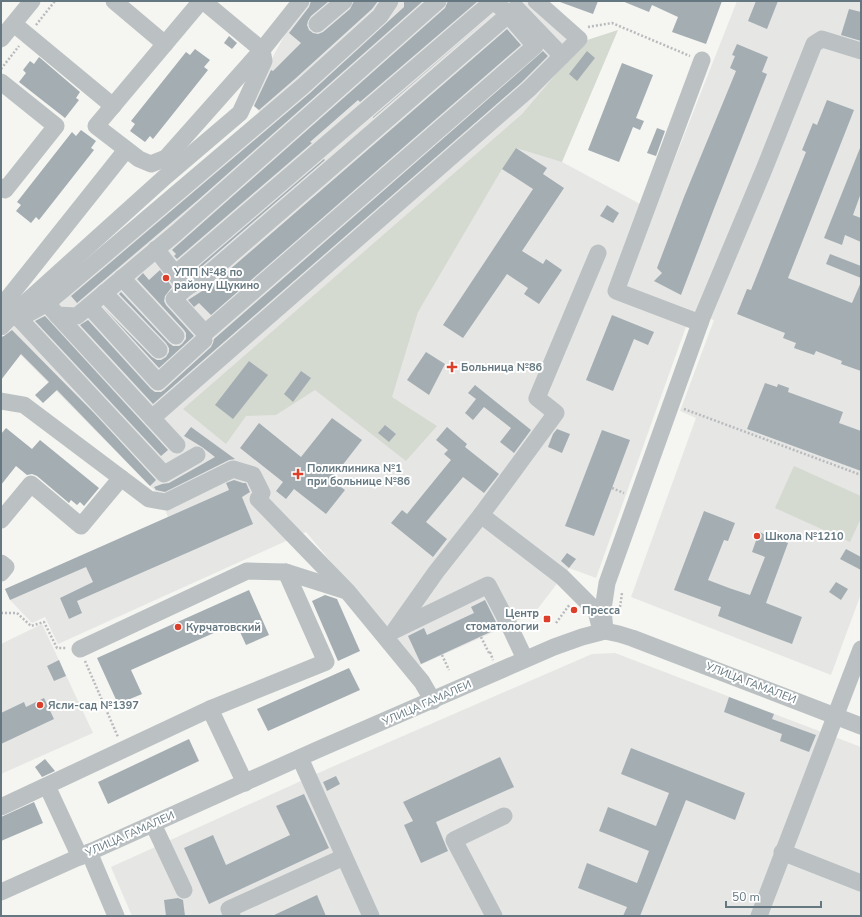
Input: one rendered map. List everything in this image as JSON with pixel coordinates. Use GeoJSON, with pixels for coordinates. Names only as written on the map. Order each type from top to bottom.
{"type":"FeatureCollection","features":[{"type":"Feature","properties":{"kind":"street"},"geometry":{"type":"LineString","coordinates":[[1,39],[32,1]]}},
{"type":"Feature","properties":{"kind":"street"},"geometry":{"type":"LineString","coordinates":[[114,1],[165,44]]}},
{"type":"Feature","properties":{"kind":"street"},"geometry":{"type":"LineString","coordinates":[[11,313],[166,176],[240,113],[264,60],[262,50],[202,1],[96,126],[139,159],[151,164],[166,158],[262,50],[301,1]]}},
{"type":"Feature","properties":{"kind":"street"},"geometry":{"type":"LineString","coordinates":[[317,24],[344,1]]}},
{"type":"Feature","properties":{"kind":"street"},"geometry":{"type":"LineString","coordinates":[[52,309],[380,16],[390,1]]}},
{"type":"Feature","properties":{"kind":"street"},"geometry":{"type":"LineString","coordinates":[[11,313],[52,309],[77,316],[156,249],[438,1]]}},
{"type":"Feature","properties":{"kind":"street"},"geometry":{"type":"LineString","coordinates":[[175,274],[493,1],[509,8],[562,56]]}},
{"type":"Feature","properties":{"kind":"street"},"geometry":{"type":"LineString","coordinates":[[152,418],[529,89],[579,39],[536,1]]}},
{"type":"Feature","properties":{"kind":"street"},"geometry":{"type":"LineString","coordinates":[[509,8],[535,46],[205,333],[174,300],[186,288],[206,276],[509,8]]}},
{"type":"Feature","properties":{"kind":"street"},"geometry":{"type":"LineString","coordinates":[[14,24],[113,106]]}},
{"type":"Feature","properties":{"kind":"street"},"geometry":{"type":"LineString","coordinates":[[603,631],[603,609],[607,583],[700,323],[814,44],[822,39],[861,51]]}},
{"type":"Feature","properties":{"kind":"street"},"geometry":{"type":"LineString","coordinates":[[700,323],[616,291],[702,60]]}},
{"type":"Feature","properties":{"kind":"street"},"geometry":{"type":"LineString","coordinates":[[1,82],[56,126],[5,190],[1,187]]}},
{"type":"Feature","properties":{"kind":"street"},"geometry":{"type":"LineString","coordinates":[[1,327],[126,150]]}},
{"type":"Feature","properties":{"kind":"street"},"geometry":{"type":"LineString","coordinates":[[156,249],[186,288]]}},
{"type":"Feature","properties":{"kind":"street"},"geometry":{"type":"LineString","coordinates":[[524,660],[509,624],[488,585],[395,630],[436,572],[481,515],[556,413],[537,398],[598,253]]}},
{"type":"Feature","properties":{"kind":"street"},"geometry":{"type":"LineString","coordinates":[[122,278],[176,336]]}},
{"type":"Feature","properties":{"kind":"street"},"geometry":{"type":"LineString","coordinates":[[104,293],[159,350]]}},
{"type":"Feature","properties":{"kind":"street"},"geometry":{"type":"LineString","coordinates":[[89,306],[158,382],[204,340]]}},
{"type":"Feature","properties":{"kind":"street"},"geometry":{"type":"LineString","coordinates":[[52,309],[177,445]]}},
{"type":"Feature","properties":{"kind":"street"},"geometry":{"type":"LineString","coordinates":[[11,313],[164,474],[197,455]]}},
{"type":"Feature","properties":{"kind":"street"},"geometry":{"type":"LineString","coordinates":[[1,401],[24,404],[149,499],[166,502],[233,469],[253,475],[262,493],[258,499],[348,592],[422,682],[433,701]]}},
{"type":"Feature","properties":{"kind":"street"},"geometry":{"type":"LineString","coordinates":[[1,520],[31,484],[81,526],[121,478]]}},
{"type":"Feature","properties":{"kind":"street"},"geometry":{"type":"LineString","coordinates":[[481,515],[562,577],[596,611],[603,631]]}},
{"type":"Feature","properties":{"kind":"street"},"geometry":{"type":"LineString","coordinates":[[1,563],[6,567],[1,574]]}},
{"type":"Feature","properties":{"kind":"street"},"geometry":{"type":"LineString","coordinates":[[80,649],[247,571],[286,572],[348,592]]}},
{"type":"Feature","properties":{"kind":"street"},"geometry":{"type":"LineString","coordinates":[[1,806],[47,786],[210,709],[326,662],[286,572]]}},
{"type":"Feature","properties":{"kind":"street","name":"УЛИЦА ГАМАЛЕИ"},"geometry":{"type":"LineString","coordinates":[[1,892],[300,758],[524,660],[582,637],[603,631],[632,638],[861,726]]}},
{"type":"Feature","properties":{"kind":"street"},"geometry":{"type":"LineString","coordinates":[[759,916],[782,852],[861,649]]}},
{"type":"Feature","properties":{"kind":"street"},"geometry":{"type":"LineString","coordinates":[[210,709],[245,783]]}},
{"type":"Feature","properties":{"kind":"street"},"geometry":{"type":"LineString","coordinates":[[300,758],[371,916]]}},
{"type":"Feature","properties":{"kind":"street"},"geometry":{"type":"LineString","coordinates":[[47,786],[85,854],[116,916]]}},
{"type":"Feature","properties":{"kind":"street"},"geometry":{"type":"LineString","coordinates":[[494,916],[454,840],[504,816]]}},
{"type":"Feature","properties":{"kind":"street"},"geometry":{"type":"LineString","coordinates":[[152,824],[184,890]]}},
{"type":"Feature","properties":{"kind":"street"},"geometry":{"type":"LineString","coordinates":[[782,852],[861,883]]}},
{"type":"Feature","properties":{"kind":"street"},"geometry":{"type":"LineString","coordinates":[[232,916],[229,909],[344,857]]}},
{"type":"Feature","properties":{"kind":"path"},"geometry":{"type":"LineString","coordinates":[[581,28],[612,23],[702,60]]}},
{"type":"Feature","properties":{"kind":"path"},"geometry":{"type":"LineString","coordinates":[[682,408],[861,475]]}},
{"type":"Feature","properties":{"kind":"path"},"geometry":{"type":"LineString","coordinates":[[612,488],[631,495]]}},
{"type":"Feature","properties":{"kind":"path"},"geometry":{"type":"LineString","coordinates":[[1,613],[17,613],[31,626],[44,622],[57,648],[80,649],[123,750]]}},
{"type":"Feature","properties":{"kind":"path"},"geometry":{"type":"LineString","coordinates":[[481,637],[489,652]]}},
{"type":"Feature","properties":{"kind":"path"},"geometry":{"type":"LineString","coordinates":[[442,655],[449,670]]}},
{"type":"Feature","properties":{"kind":"shaded area"},"geometry":{"type":"Polygon","coordinates":[[[311,1],[539,1],[584,41],[521,115],[562,162],[642,205],[609,293],[687,324],[596,578],[569,568],[536,611],[509,625],[418,666],[306,532],[58,644],[45,617],[32,623],[10,600],[5,589],[168,517],[160,496],[3,337],[13,325],[20,331],[33,322],[261,113],[251,103],[266,69],[287,31],[311,1]]]}},
{"type":"Feature","properties":{"kind":"shaded area"},"geometry":{"type":"Polygon","coordinates":[[[737,1],[861,1],[861,594],[831,675],[631,597],[696,418],[680,411],[714,320],[626,288],[655,209],[737,1]]]}},
{"type":"Feature","properties":{"kind":"shaded area"},"geometry":{"type":"Polygon","coordinates":[[[618,30],[562,162],[516,148],[502,169],[418,312],[392,397],[437,426],[406,461],[315,390],[276,415],[246,416],[226,444],[183,409],[521,115],[584,41],[618,30]]]}},
{"type":"Feature","properties":{"kind":"shaded area"},"geometry":{"type":"Polygon","coordinates":[[[794,466],[861,496],[861,518],[850,542],[775,508],[794,466]]]}},
{"type":"Feature","properties":{"kind":"shaded area","name":"Ясли-сад №1397"},"geometry":{"type":"Polygon","coordinates":[[[42,624],[93,733],[1,774],[1,644],[42,624]]]}},
{"type":"Feature","properties":{"kind":"shaded area"},"geometry":{"type":"Polygon","coordinates":[[[615,653],[861,747],[861,916],[132,916],[111,867],[334,766],[592,654],[615,653]]]}},
{"type":"Feature","properties":{"kind":"building"},"geometry":{"type":"Polygon","coordinates":[[[311,1],[329,1],[311,16],[308,21],[307,25],[309,30],[318,34],[323,32],[350,9],[354,1],[378,1],[372,9],[259,110],[254,106],[271,70],[273,71],[301,43],[289,33],[309,7],[311,1]]]}},
{"type":"Feature","properties":{"kind":"building"},"geometry":{"type":"Polygon","coordinates":[[[404,1],[423,1],[198,200],[77,303],[71,296],[310,93],[404,7],[404,1]]]}},
{"type":"Feature","properties":{"kind":"building"},"geometry":{"type":"Polygon","coordinates":[[[448,1],[478,1],[360,102],[358,100],[310,142],[312,143],[177,259],[174,256],[176,254],[172,250],[173,249],[445,8],[448,1]]]}},
{"type":"Feature","properties":{"kind":"building"},"geometry":{"type":"Polygon","coordinates":[[[560,1],[598,1],[593,14],[560,1]]]}},
{"type":"Feature","properties":{"kind":"building"},"geometry":{"type":"Polygon","coordinates":[[[622,1],[722,1],[706,44],[672,32],[678,17],[652,5],[649,12],[622,1]]]}},
{"type":"Feature","properties":{"kind":"building"},"geometry":{"type":"Polygon","coordinates":[[[756,1],[778,1],[767,29],[748,21],[756,1]]]}},
{"type":"Feature","properties":{"kind":"building"},"geometry":{"type":"Polygon","coordinates":[[[849,9],[861,12],[861,41],[841,35],[849,9]]]}},
{"type":"Feature","properties":{"kind":"building"},"geometry":{"type":"Polygon","coordinates":[[[493,14],[373,118],[373,117],[493,14]]]}},
{"type":"Feature","properties":{"kind":"building"},"geometry":{"type":"Polygon","coordinates":[[[507,29],[521,45],[211,315],[199,303],[194,307],[188,300],[213,284],[507,29]]]}},
{"type":"Feature","properties":{"kind":"building"},"geometry":{"type":"Polygon","coordinates":[[[229,36],[237,43],[232,49],[224,43],[229,36]]]}},
{"type":"Feature","properties":{"kind":"building"},"geometry":{"type":"Polygon","coordinates":[[[737,44],[768,57],[762,72],[767,74],[681,295],[654,281],[662,273],[657,268],[684,197],[736,71],[730,68],[735,56],[732,55],[737,44]]]}},
{"type":"Feature","properties":{"kind":"building"},"geometry":{"type":"Polygon","coordinates":[[[195,49],[210,60],[204,67],[208,70],[153,139],[150,136],[145,142],[130,131],[135,124],[131,121],[186,52],[190,55],[195,49]]]}},
{"type":"Feature","properties":{"kind":"building"},"geometry":{"type":"Polygon","coordinates":[[[543,51],[548,56],[522,82],[153,404],[80,325],[88,320],[151,389],[155,392],[161,392],[211,347],[214,339],[543,51]]]}},
{"type":"Feature","properties":{"kind":"building"},"geometry":{"type":"Polygon","coordinates":[[[587,51],[595,58],[577,81],[569,74],[587,51]]]}},
{"type":"Feature","properties":{"kind":"building"},"geometry":{"type":"Polygon","coordinates":[[[39,57],[80,92],[76,98],[79,100],[65,118],[19,82],[26,73],[23,70],[30,61],[34,64],[39,57]]]}},
{"type":"Feature","properties":{"kind":"building"},"geometry":{"type":"Polygon","coordinates":[[[622,63],[653,75],[636,118],[644,121],[640,130],[633,127],[619,162],[588,150],[622,63]]]}},
{"type":"Feature","properties":{"kind":"building"},"geometry":{"type":"Polygon","coordinates":[[[827,100],[854,110],[788,278],[852,303],[861,282],[861,371],[841,364],[842,361],[816,351],[814,355],[794,348],[796,343],[783,338],[785,333],[737,314],[747,289],[751,290],[806,152],[802,150],[813,123],[817,125],[827,100]]]}},
{"type":"Feature","properties":{"kind":"building"},"geometry":{"type":"Polygon","coordinates":[[[657,128],[665,131],[656,156],[647,153],[657,128]]]}},
{"type":"Feature","properties":{"kind":"building"},"geometry":{"type":"Polygon","coordinates":[[[81,130],[96,141],[91,148],[94,150],[39,220],[36,217],[31,223],[16,211],[21,205],[17,202],[72,132],[76,136],[81,130]]]}},
{"type":"Feature","properties":{"kind":"building"},"geometry":{"type":"Polygon","coordinates":[[[516,148],[547,168],[543,174],[564,188],[522,251],[543,264],[546,259],[562,270],[539,304],[524,294],[528,288],[507,274],[463,338],[443,325],[533,189],[502,169],[516,148]]]}},
{"type":"Feature","properties":{"kind":"building"},"geometry":{"type":"Polygon","coordinates":[[[860,148],[861,193],[853,215],[861,218],[861,242],[845,235],[842,245],[824,238],[860,148]]]}},
{"type":"Feature","properties":{"kind":"building"},"geometry":{"type":"Polygon","coordinates":[[[324,159],[325,160],[200,268],[191,273],[324,159]]]}},
{"type":"Feature","properties":{"kind":"building"},"geometry":{"type":"Polygon","coordinates":[[[607,205],[619,213],[613,223],[600,216],[607,205]]]}},
{"type":"Feature","properties":{"kind":"building"},"geometry":{"type":"Polygon","coordinates":[[[830,254],[861,266],[861,278],[826,264],[830,254]]]}},
{"type":"Feature","properties":{"kind":"building"},"geometry":{"type":"Polygon","coordinates":[[[160,270],[172,287],[165,296],[164,301],[166,305],[194,336],[159,368],[103,307],[152,357],[157,360],[161,360],[166,357],[169,352],[169,348],[166,343],[119,294],[121,292],[169,343],[173,346],[179,346],[186,339],[186,333],[137,279],[143,273],[149,280],[160,270]]]}},
{"type":"Feature","properties":{"kind":"building"},"geometry":{"type":"Polygon","coordinates":[[[612,315],[654,332],[648,345],[634,339],[613,391],[586,380],[612,315]]]}},
{"type":"Feature","properties":{"kind":"building"},"geometry":{"type":"Polygon","coordinates":[[[45,316],[168,450],[161,456],[35,321],[45,316]]]}},
{"type":"Feature","properties":{"kind":"building"},"geometry":{"type":"Polygon","coordinates":[[[12,330],[94,413],[156,480],[150,486],[57,390],[43,403],[35,395],[49,382],[21,354],[1,380],[1,337],[12,330]]]}},
{"type":"Feature","properties":{"kind":"building"},"geometry":{"type":"Polygon","coordinates":[[[426,352],[445,364],[429,395],[407,380],[426,352]]]}},
{"type":"Feature","properties":{"kind":"building"},"geometry":{"type":"Polygon","coordinates":[[[249,361],[268,375],[233,419],[215,405],[249,361]]]}},
{"type":"Feature","properties":{"kind":"building"},"geometry":{"type":"Polygon","coordinates":[[[301,371],[311,378],[293,402],[284,394],[301,371]]]}},
{"type":"Feature","properties":{"kind":"building"},"geometry":{"type":"Polygon","coordinates":[[[765,383],[777,387],[778,384],[789,388],[788,392],[843,412],[839,423],[861,431],[861,471],[747,429],[765,383]]]}},
{"type":"Feature","properties":{"kind":"building"},"geometry":{"type":"Polygon","coordinates":[[[475,385],[531,430],[514,453],[500,442],[511,428],[484,407],[473,420],[465,413],[476,399],[468,393],[475,385]]]}},
{"type":"Feature","properties":{"kind":"building","name":"Поликлиника №1 при больнице №86"},"geometry":{"type":"Polygon","coordinates":[[[332,418],[362,440],[331,480],[345,490],[326,514],[294,489],[286,499],[276,491],[283,482],[240,448],[259,423],[301,457],[332,418]]]}},
{"type":"Feature","properties":{"kind":"building"},"geometry":{"type":"Polygon","coordinates":[[[385,425],[396,434],[389,442],[378,433],[385,425]]]}},
{"type":"Feature","properties":{"kind":"building"},"geometry":{"type":"Polygon","coordinates":[[[191,427],[235,459],[229,460],[165,492],[156,490],[154,487],[169,483],[215,457],[184,436],[191,427]]]}},
{"type":"Feature","properties":{"kind":"building"},"geometry":{"type":"Polygon","coordinates":[[[447,427],[467,444],[465,447],[499,474],[484,493],[463,477],[426,522],[447,539],[433,557],[391,523],[402,510],[407,514],[451,460],[444,454],[448,450],[436,440],[447,427]]]}},
{"type":"Feature","properties":{"kind":"building"},"geometry":{"type":"Polygon","coordinates":[[[6,428],[32,449],[40,440],[99,488],[84,506],[80,502],[77,505],[71,500],[69,503],[37,476],[32,474],[27,475],[16,466],[1,485],[1,434],[6,428]]]}},
{"type":"Feature","properties":{"kind":"building"},"geometry":{"type":"Polygon","coordinates":[[[557,429],[570,434],[562,453],[548,447],[553,434],[557,429]]]}},
{"type":"Feature","properties":{"kind":"building"},"geometry":{"type":"Polygon","coordinates":[[[602,430],[630,440],[594,536],[565,526],[602,430]]]}},
{"type":"Feature","properties":{"kind":"building"},"geometry":{"type":"Polygon","coordinates":[[[234,480],[246,483],[250,492],[242,497],[253,524],[77,601],[82,613],[69,619],[60,598],[93,582],[86,567],[10,600],[5,589],[229,490],[226,483],[234,480]]]}},
{"type":"Feature","properties":{"kind":"building"},"geometry":{"type":"Polygon","coordinates":[[[704,511],[735,523],[728,541],[724,540],[708,580],[729,588],[750,595],[765,557],[752,552],[759,532],[788,543],[766,603],[802,617],[792,644],[718,616],[721,607],[674,590],[704,511]]]}},
{"type":"Feature","properties":{"kind":"building"},"geometry":{"type":"Polygon","coordinates":[[[846,549],[861,557],[861,570],[840,559],[846,549]]]}},
{"type":"Feature","properties":{"kind":"building"},"geometry":{"type":"Polygon","coordinates":[[[567,553],[576,559],[569,568],[561,561],[567,553]]]}},
{"type":"Feature","properties":{"kind":"building"},"geometry":{"type":"Polygon","coordinates":[[[836,582],[848,589],[841,600],[829,592],[836,582]]]}},
{"type":"Feature","properties":{"kind":"building"},"geometry":{"type":"Polygon","coordinates":[[[249,590],[269,635],[246,645],[236,623],[131,670],[142,694],[118,704],[97,658],[249,590]]]}},
{"type":"Feature","properties":{"kind":"building"},"geometry":{"type":"Polygon","coordinates":[[[325,595],[337,599],[360,651],[338,661],[312,601],[325,595]]]}},
{"type":"Feature","properties":{"kind":"building"},"geometry":{"type":"Polygon","coordinates":[[[485,600],[499,628],[421,664],[408,636],[424,628],[427,635],[474,613],[471,607],[485,600]]]}},
{"type":"Feature","properties":{"kind":"building"},"geometry":{"type":"Polygon","coordinates":[[[59,660],[66,676],[54,681],[47,666],[59,660]]]}},
{"type":"Feature","properties":{"kind":"building"},"geometry":{"type":"Polygon","coordinates":[[[349,668],[360,690],[268,731],[257,709],[349,668]]]}},
{"type":"Feature","properties":{"kind":"building"},"geometry":{"type":"Polygon","coordinates":[[[729,697],[774,714],[772,719],[816,735],[809,752],[780,741],[782,734],[724,712],[729,697]]]}},
{"type":"Feature","properties":{"kind":"building"},"geometry":{"type":"Polygon","coordinates":[[[44,698],[54,719],[1,744],[1,713],[24,702],[26,707],[44,698]]]}},
{"type":"Feature","properties":{"kind":"building"},"geometry":{"type":"Polygon","coordinates":[[[189,739],[199,761],[108,804],[98,782],[189,739]]]}},
{"type":"Feature","properties":{"kind":"building"},"geometry":{"type":"Polygon","coordinates":[[[631,748],[745,793],[735,820],[686,800],[640,916],[623,916],[627,907],[578,888],[587,863],[637,883],[649,851],[599,831],[608,807],[656,826],[669,793],[621,774],[631,748]]]}},
{"type":"Feature","properties":{"kind":"building"},"geometry":{"type":"Polygon","coordinates":[[[500,757],[514,787],[436,822],[448,851],[421,863],[404,825],[413,821],[403,802],[500,757]]]}},
{"type":"Feature","properties":{"kind":"building"},"geometry":{"type":"Polygon","coordinates":[[[45,759],[55,771],[42,777],[35,767],[45,759]]]}},
{"type":"Feature","properties":{"kind":"building"},"geometry":{"type":"Polygon","coordinates":[[[336,776],[340,784],[327,791],[323,782],[336,776]]]}},
{"type":"Feature","properties":{"kind":"building"},"geometry":{"type":"Polygon","coordinates":[[[304,794],[329,848],[209,904],[184,848],[213,835],[226,865],[290,835],[276,806],[304,794]]]}},
{"type":"Feature","properties":{"kind":"building"},"geometry":{"type":"Polygon","coordinates":[[[34,802],[43,823],[1,841],[1,817],[34,802]]]}},
{"type":"Feature","properties":{"kind":"building"},"geometry":{"type":"Polygon","coordinates":[[[317,895],[326,916],[272,916],[317,895]]]}},
{"type":"Feature","properties":{"kind":"building"},"geometry":{"type":"Polygon","coordinates":[[[178,898],[183,900],[185,916],[166,916],[164,900],[178,898]]]}},
{"type":"Feature","properties":{"kind":"place","name":"УПП №48 по району Щукино"},"geometry":{"type":"Point","coordinates":[166,278]}},
{"type":"Feature","properties":{"kind":"place","name":"Больница №86"},"geometry":{"type":"Point","coordinates":[452,367]}},
{"type":"Feature","properties":{"kind":"place","name":"Поликлиника №1 при больнице №86"},"geometry":{"type":"Point","coordinates":[298,474]}},
{"type":"Feature","properties":{"kind":"place","name":"Школа №1210"},"geometry":{"type":"Point","coordinates":[757,536]}},
{"type":"Feature","properties":{"kind":"place","name":"Пресса"},"geometry":{"type":"Point","coordinates":[574,610]}},
{"type":"Feature","properties":{"kind":"place","name":"Центр стоматологии"},"geometry":{"type":"Point","coordinates":[547,619]}},
{"type":"Feature","properties":{"kind":"place","name":"Курчатовский"},"geometry":{"type":"Point","coordinates":[178,627]}},
{"type":"Feature","properties":{"kind":"place","name":"Ясли-сад №1397"},"geometry":{"type":"Point","coordinates":[40,705]}}]}
